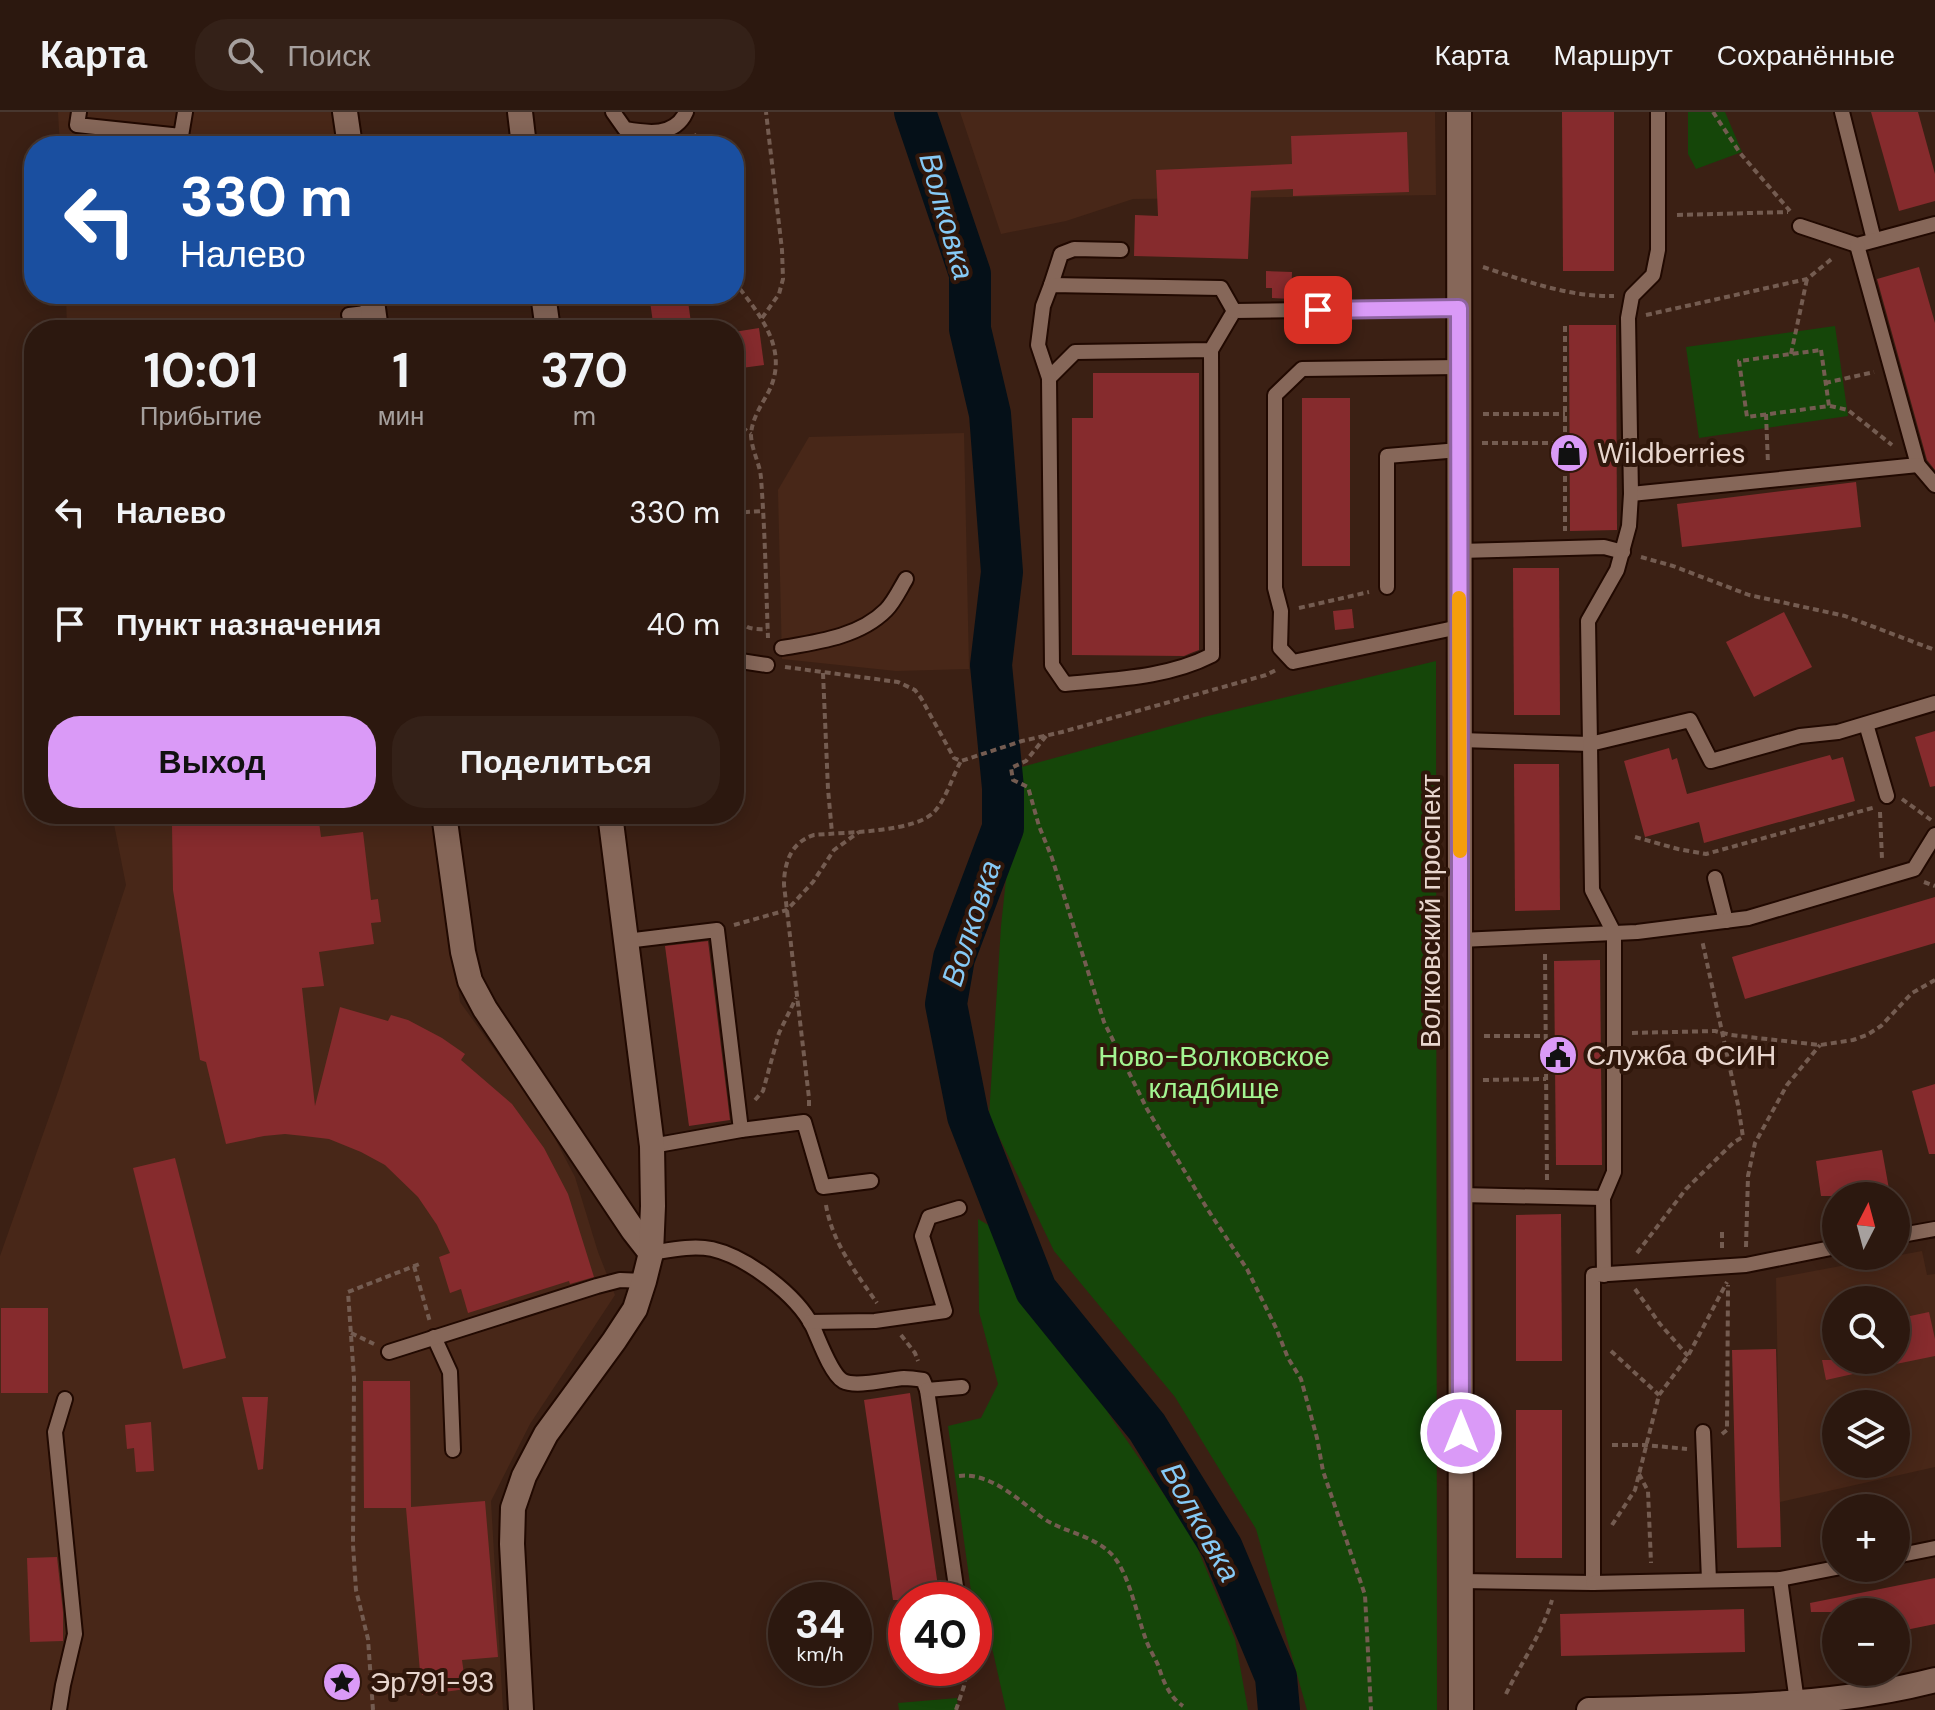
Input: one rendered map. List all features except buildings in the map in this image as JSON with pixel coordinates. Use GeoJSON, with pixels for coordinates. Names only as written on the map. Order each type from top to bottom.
{"type":"FeatureCollection","features":[{"type":"Feature","properties":{"kind":"street"},"geometry":{"type":"LineString","coordinates":[[345,112],[349,136]]}},
{"type":"Feature","properties":{"kind":"street"},"geometry":{"type":"LineString","coordinates":[[520,112],[523,136]]}},
{"type":"Feature","properties":{"kind":"street","name":"Волковский проспект"},"geometry":{"type":"LineString","coordinates":[[1459,112],[1459,367],[1468,446],[1459,551],[1461,1710]]}},
{"type":"Feature","properties":{"kind":"street"},"geometry":{"type":"LineString","coordinates":[[445,824],[463,952],[470,981],[485,1009],[651,1253]]}},
{"type":"Feature","properties":{"kind":"street"},"geometry":{"type":"LineString","coordinates":[[521,1710],[512,1544],[513,1508],[524,1476],[546,1434],[635,1309],[651,1253],[652,1146],[611,824]]}},
{"type":"Feature","properties":{"kind":"street"},"geometry":{"type":"LineString","coordinates":[[1589,1710],[1814,1704],[1935,1680]]}},
{"type":"Feature","properties":{"kind":"lane"},"geometry":{"type":"LineString","coordinates":[[79,112],[77,125],[181,136],[185,112]]}},
{"type":"Feature","properties":{"kind":"lane"},"geometry":{"type":"LineString","coordinates":[[613,112],[625,129],[648,133],[670,130],[683,119],[686,112]]}},
{"type":"Feature","properties":{"kind":"lane"},"geometry":{"type":"LineString","coordinates":[[1604,1275],[1603,1198],[1614,1172],[1614,933],[1592,890],[1588,621],[1617,570],[1629,526],[1628,318],[1632,296],[1653,275],[1658,250],[1658,112]]}},
{"type":"Feature","properties":{"kind":"lane"},"geometry":{"type":"LineString","coordinates":[[1842,112],[1874,240]]}},
{"type":"Feature","properties":{"kind":"lane"},"geometry":{"type":"LineString","coordinates":[[1800,226],[1857,245],[1935,224]]}},
{"type":"Feature","properties":{"kind":"lane"},"geometry":{"type":"LineString","coordinates":[[1857,245],[1918,465],[1935,485]]}},
{"type":"Feature","properties":{"kind":"lane"},"geometry":{"type":"LineString","coordinates":[[1121,250],[1074,249],[1061,254],[1043,306],[1038,345],[1049,378],[1052,665],[1065,684],[1145,676],[1193,665],[1212,655],[1211,350],[1234,311]]}},
{"type":"Feature","properties":{"kind":"lane"},"geometry":{"type":"LineString","coordinates":[[1051,285],[1221,288],[1234,311]]}},
{"type":"Feature","properties":{"kind":"lane"},"geometry":{"type":"LineString","coordinates":[[1234,311],[1459,308]]}},
{"type":"Feature","properties":{"kind":"lane"},"geometry":{"type":"LineString","coordinates":[[349,315],[374,312]]}},
{"type":"Feature","properties":{"kind":"lane"},"geometry":{"type":"LineString","coordinates":[[1049,378],[1075,352],[1211,350]]}},
{"type":"Feature","properties":{"kind":"lane"},"geometry":{"type":"LineString","coordinates":[[1459,367],[1302,369],[1275,395],[1275,588],[1281,611],[1280,648],[1293,662],[1459,627]]}},
{"type":"Feature","properties":{"kind":"lane"},"geometry":{"type":"LineString","coordinates":[[1387,587],[1387,456],[1468,446]]}},
{"type":"Feature","properties":{"kind":"lane"},"geometry":{"type":"LineString","coordinates":[[1631,494],[1918,465]]}},
{"type":"Feature","properties":{"kind":"lane"},"geometry":{"type":"LineString","coordinates":[[1459,551],[1604,547],[1623,552]]}},
{"type":"Feature","properties":{"kind":"lane"},"geometry":{"type":"LineString","coordinates":[[782,648],[830,640],[866,625],[887,609],[906,579]]}},
{"type":"Feature","properties":{"kind":"lane"},"geometry":{"type":"LineString","coordinates":[[744,662],[767,665]]}},
{"type":"Feature","properties":{"kind":"lane"},"geometry":{"type":"LineString","coordinates":[[1460,740],[1590,744],[1690,720],[1711,761],[1800,736],[1838,732],[1935,703]]}},
{"type":"Feature","properties":{"kind":"lane"},"geometry":{"type":"LineString","coordinates":[[1866,724],[1887,796]]}},
{"type":"Feature","properties":{"kind":"lane"},"geometry":{"type":"LineString","coordinates":[[1460,940],[1614,933],[1748,918],[1914,869],[1935,835]]}},
{"type":"Feature","properties":{"kind":"lane"},"geometry":{"type":"LineString","coordinates":[[1715,878],[1726,921]]}},
{"type":"Feature","properties":{"kind":"lane"},"geometry":{"type":"LineString","coordinates":[[626,941],[717,930],[740,1123]]}},
{"type":"Feature","properties":{"kind":"lane"},"geometry":{"type":"LineString","coordinates":[[652,1146],[740,1123],[804,1122],[823,1187],[871,1181]]}},
{"type":"Feature","properties":{"kind":"lane"},"geometry":{"type":"LineString","coordinates":[[1460,1195],[1603,1198]]}},
{"type":"Feature","properties":{"kind":"lane"},"geometry":{"type":"LineString","coordinates":[[810,1322],[875,1321],[945,1311],[922,1236],[929,1217],[959,1208]]}},
{"type":"Feature","properties":{"kind":"lane"},"geometry":{"type":"LineString","coordinates":[[1910,1233],[1935,1229]]}},
{"type":"Feature","properties":{"kind":"lane"},"geometry":{"type":"LineString","coordinates":[[651,1253],[686,1248],[711,1249],[736,1257],[776,1284],[810,1322],[842,1381],[854,1383],[906,1378],[925,1385],[962,1387]]}},
{"type":"Feature","properties":{"kind":"lane"},"geometry":{"type":"LineString","coordinates":[[1593,1583],[1593,1275],[1746,1265],[1822,1250]]}},
{"type":"Feature","properties":{"kind":"lane"},"geometry":{"type":"LineString","coordinates":[[389,1352],[620,1280],[644,1281]]}},
{"type":"Feature","properties":{"kind":"lane"},"geometry":{"type":"LineString","coordinates":[[434,1337],[450,1372],[453,1450]]}},
{"type":"Feature","properties":{"kind":"lane"},"geometry":{"type":"LineString","coordinates":[[925,1385],[955,1582]]}},
{"type":"Feature","properties":{"kind":"lane"},"geometry":{"type":"LineString","coordinates":[[59,1710],[75,1634],[55,1432],[65,1399]]}},
{"type":"Feature","properties":{"kind":"lane"},"geometry":{"type":"LineString","coordinates":[[1703,1432],[1709,1580]]}},
{"type":"Feature","properties":{"kind":"lane"},"geometry":{"type":"LineString","coordinates":[[1910,1553],[1935,1548]]}},
{"type":"Feature","properties":{"kind":"lane"},"geometry":{"type":"LineString","coordinates":[[1461,1581],[1593,1583],[1780,1579],[1822,1571]]}},
{"type":"Feature","properties":{"kind":"lane"},"geometry":{"type":"LineString","coordinates":[[1780,1579],[1814,1704]]}},
{"type":"Feature","properties":{"kind":"path"},"geometry":{"type":"LineString","coordinates":[[762,318],[779,294],[783,279],[766,112]]}},
{"type":"Feature","properties":{"kind":"path"},"geometry":{"type":"LineString","coordinates":[[1713,112],[1740,153],[1800,226]]}},
{"type":"Feature","properties":{"kind":"path"},"geometry":{"type":"LineString","coordinates":[[1658,216],[1791,212]]}},
{"type":"Feature","properties":{"kind":"path"},"geometry":{"type":"LineString","coordinates":[[1628,318],[1807,279],[1835,257],[1857,245]]}},
{"type":"Feature","properties":{"kind":"path"},"geometry":{"type":"LineString","coordinates":[[1476,265],[1567,293],[1632,296]]}},
{"type":"Feature","properties":{"kind":"path"},"geometry":{"type":"LineString","coordinates":[[1791,354],[1807,279]]}},
{"type":"Feature","properties":{"kind":"path"},"geometry":{"type":"LineString","coordinates":[[744,294],[771,335],[775,372],[751,434],[761,473],[767,665],[898,682],[915,690],[954,758],[961,761]]}},
{"type":"Feature","properties":{"kind":"path"},"geometry":{"type":"LineString","coordinates":[[1565,326],[1565,548]]}},
{"type":"Feature","properties":{"kind":"path"},"geometry":{"type":"LineString","coordinates":[[1829,406],[1821,350],[1739,361],[1747,417],[1829,406],[1848,410],[1918,465]]}},
{"type":"Feature","properties":{"kind":"path"},"geometry":{"type":"LineString","coordinates":[[1825,383],[1890,368]]}},
{"type":"Feature","properties":{"kind":"path"},"geometry":{"type":"LineString","coordinates":[[1476,414],[1565,414]]}},
{"type":"Feature","properties":{"kind":"path"},"geometry":{"type":"LineString","coordinates":[[1766,414],[1769,480]]}},
{"type":"Feature","properties":{"kind":"path"},"geometry":{"type":"LineString","coordinates":[[744,429],[751,434]]}},
{"type":"Feature","properties":{"kind":"path"},"geometry":{"type":"LineString","coordinates":[[1468,446],[1565,443]]}},
{"type":"Feature","properties":{"kind":"path"},"geometry":{"type":"LineString","coordinates":[[744,512],[762,511]]}},
{"type":"Feature","properties":{"kind":"path"},"geometry":{"type":"LineString","coordinates":[[1623,552],[1673,566],[1749,595],[1845,616],[1935,650]]}},
{"type":"Feature","properties":{"kind":"path"},"geometry":{"type":"LineString","coordinates":[[1281,611],[1387,587]]}},
{"type":"Feature","properties":{"kind":"path"},"geometry":{"type":"LineString","coordinates":[[744,626],[749,629],[768,629]]}},
{"type":"Feature","properties":{"kind":"path"},"geometry":{"type":"LineString","coordinates":[[804,1122],[809,1098],[784,873],[794,847],[807,837],[904,827],[924,820],[939,807],[961,761],[982,753],[1266,675],[1293,662]]}},
{"type":"Feature","properties":{"kind":"path"},"geometry":{"type":"LineString","coordinates":[[823,673],[832,833]]}},
{"type":"Feature","properties":{"kind":"path"},"geometry":{"type":"LineString","coordinates":[[1046,736],[1026,761],[1011,768],[1013,780],[1028,787],[1104,1022],[1147,1109],[1247,1269],[1288,1358],[1301,1379],[1323,1471],[1365,1595],[1371,1710]]}},
{"type":"Feature","properties":{"kind":"path"},"geometry":{"type":"LineString","coordinates":[[1887,796],[1904,800],[1935,823]]}},
{"type":"Feature","properties":{"kind":"path"},"geometry":{"type":"LineString","coordinates":[[1635,837],[1706,854],[1881,805],[1882,860],[1886,877]]}},
{"type":"Feature","properties":{"kind":"path"},"geometry":{"type":"LineString","coordinates":[[717,930],[787,910],[813,882],[834,850],[862,831]]}},
{"type":"Feature","properties":{"kind":"path"},"geometry":{"type":"LineString","coordinates":[[1688,1356],[1660,1324],[1633,1285],[1632,1274],[1638,1250],[1668,1211],[1704,1170],[1743,1137],[1698,924]]}},
{"type":"Feature","properties":{"kind":"path"},"geometry":{"type":"LineString","coordinates":[[1545,936],[1547,1197]]}},
{"type":"Feature","properties":{"kind":"path"},"geometry":{"type":"LineString","coordinates":[[1614,1033],[1703,1031],[1820,1045],[1853,1040],[1867,1035],[1912,993],[1935,980]]}},
{"type":"Feature","properties":{"kind":"path"},"geometry":{"type":"LineString","coordinates":[[740,1123],[763,1091],[779,1033],[797,997]]}},
{"type":"Feature","properties":{"kind":"path"},"geometry":{"type":"LineString","coordinates":[[1477,1036],[1546,1036]]}},
{"type":"Feature","properties":{"kind":"path"},"geometry":{"type":"LineString","coordinates":[[1746,1265],[1748,1176],[1755,1143],[1787,1085],[1820,1045]]}},
{"type":"Feature","properties":{"kind":"path"},"geometry":{"type":"LineString","coordinates":[[1477,1080],[1546,1079]]}},
{"type":"Feature","properties":{"kind":"path"},"geometry":{"type":"LineString","coordinates":[[823,1187],[828,1216],[845,1257],[915,1353],[925,1385]]}},
{"type":"Feature","properties":{"kind":"path"},"geometry":{"type":"LineString","coordinates":[[373,1710],[368,1639],[356,1590],[353,1545],[354,1378],[348,1292],[422,1263]]}},
{"type":"Feature","properties":{"kind":"path"},"geometry":{"type":"LineString","coordinates":[[414,1266],[434,1337]]}},
{"type":"Feature","properties":{"kind":"path"},"geometry":{"type":"LineString","coordinates":[[1593,1444],[1645,1445],[1674,1449],[1704,1449],[1727,1430],[1728,1280],[1688,1356],[1659,1395],[1645,1445],[1635,1490],[1603,1540],[1593,1547]]}},
{"type":"Feature","properties":{"kind":"path"},"geometry":{"type":"LineString","coordinates":[[351,1333],[389,1352]]}},
{"type":"Feature","properties":{"kind":"path"},"geometry":{"type":"LineString","coordinates":[[1593,1338],[1659,1395]]}},
{"type":"Feature","properties":{"kind":"path"},"geometry":{"type":"LineString","coordinates":[[1639,1473],[1648,1491],[1652,1581]]}},
{"type":"Feature","properties":{"kind":"path"},"geometry":{"type":"LineString","coordinates":[[941,1479],[967,1475],[1001,1487],[1047,1521],[1107,1549],[1117,1560],[1129,1588],[1163,1681],[1175,1701],[1183,1706]]}},
{"type":"Feature","properties":{"kind":"path"},"geometry":{"type":"LineString","coordinates":[[1506,1694],[1532,1649],[1557,1582]]}},
{"type":"Feature","properties":{"kind":"path"},"geometry":{"type":"LineString","coordinates":[[956,1710],[964,1686]]}},
{"type":"Feature","properties":{"kind":"path"},"geometry":{"type":"LineString","coordinates":[[949,1710],[957,1703]]}},
{"type":"Feature","properties":{"kind":"shaded area"},"geometry":{"type":"Polygon","coordinates":[[[58,112],[338,112],[342,136],[59,136],[58,112]]]}},
{"type":"Feature","properties":{"kind":"shaded area"},"geometry":{"type":"Polygon","coordinates":[[[960,112],[1435,112],[1436,195],[1133,199],[1066,221],[1001,234],[960,112]]]}},
{"type":"Feature","properties":{"kind":"shaded area"},"geometry":{"type":"Polygon","coordinates":[[[66,304],[366,304],[369,320],[67,320],[66,304]]]}},
{"type":"Feature","properties":{"kind":"shaded area"},"geometry":{"type":"Polygon","coordinates":[[[964,433],[969,669],[896,671],[782,659],[778,490],[809,437],[964,433]]]}},
{"type":"Feature","properties":{"kind":"shaded area"},"geometry":{"type":"Polygon","coordinates":[[[114,824],[436,824],[460,1002],[546,1121],[575,1177],[615,1295],[530,1424],[491,1501],[503,1710],[0,1710],[0,1256],[126,885],[114,824]]]}},
{"type":"Feature","properties":{"kind":"shaded area"},"geometry":{"type":"Polygon","coordinates":[[[1922,1251],[1927,1275],[1935,1274],[1935,1467],[1910,1473],[1910,1390],[1822,1390],[1822,1478],[1886,1478],[1780,1502],[1776,1278],[1822,1269],[1910,1270],[1910,1253],[1922,1251]]]}},
{"type":"Feature","properties":{"kind":"green space"},"geometry":{"type":"Polygon","coordinates":[[[1688,112],[1725,112],[1742,152],[1696,169],[1688,154],[1688,112]]]}},
{"type":"Feature","properties":{"kind":"green space"},"geometry":{"type":"Polygon","coordinates":[[[1835,326],[1848,416],[1699,438],[1686,347],[1835,326]]]}},
{"type":"Feature","properties":{"kind":"green space","name":"Ново-Волковское кладбище"},"geometry":{"type":"Polygon","coordinates":[[[1436,661],[1437,1710],[1307,1710],[1256,1529],[1175,1397],[1054,1251],[989,1116],[1001,926],[1018,768],[1204,717],[1436,661]]]}},
{"type":"Feature","properties":{"kind":"green space"},"geometry":{"type":"Polygon","coordinates":[[[978,1219],[1021,1244],[1110,1416],[1192,1535],[1235,1639],[1248,1710],[1006,1710],[992,1649],[992,1582],[970,1582],[948,1426],[981,1418],[998,1384],[979,1312],[978,1219]]]}},
{"type":"Feature","properties":{"kind":"green space"},"geometry":{"type":"Polygon","coordinates":[[[957,1698],[958,1710],[899,1710],[898,1703],[957,1698]]]}},
{"type":"Feature","properties":{"kind":"waterway","name":"Волковка"},"geometry":{"type":"LineString","coordinates":[[915,112],[970,274],[970,329],[990,414],[1002,572],[991,665],[1003,788],[1003,828],[954,958],[946,1004],[968,1116],[1036,1290],[1147,1427],[1222,1548],[1276,1677],[1279,1710]]}},
{"type":"Feature","properties":{"kind":"slow traffic"},"geometry":{"type":"LineString","coordinates":[[1459,598],[1460,851]]}},
{"type":"Feature","properties":{"kind":"place","name":"Wildberries"},"geometry":{"type":"Point","coordinates":[1569,453]}},
{"type":"Feature","properties":{"kind":"place","name":"Служба ФСИН"},"geometry":{"type":"Point","coordinates":[1558,1055]}},
{"type":"Feature","properties":{"kind":"place","name":"Эр791-93"},"geometry":{"type":"Point","coordinates":[342,1682]}},
{"type":"Feature","properties":{"kind":"route"},"geometry":{"type":"LineString","coordinates":[[1318,310],[1459,308],[1461,1433]]}}]}
